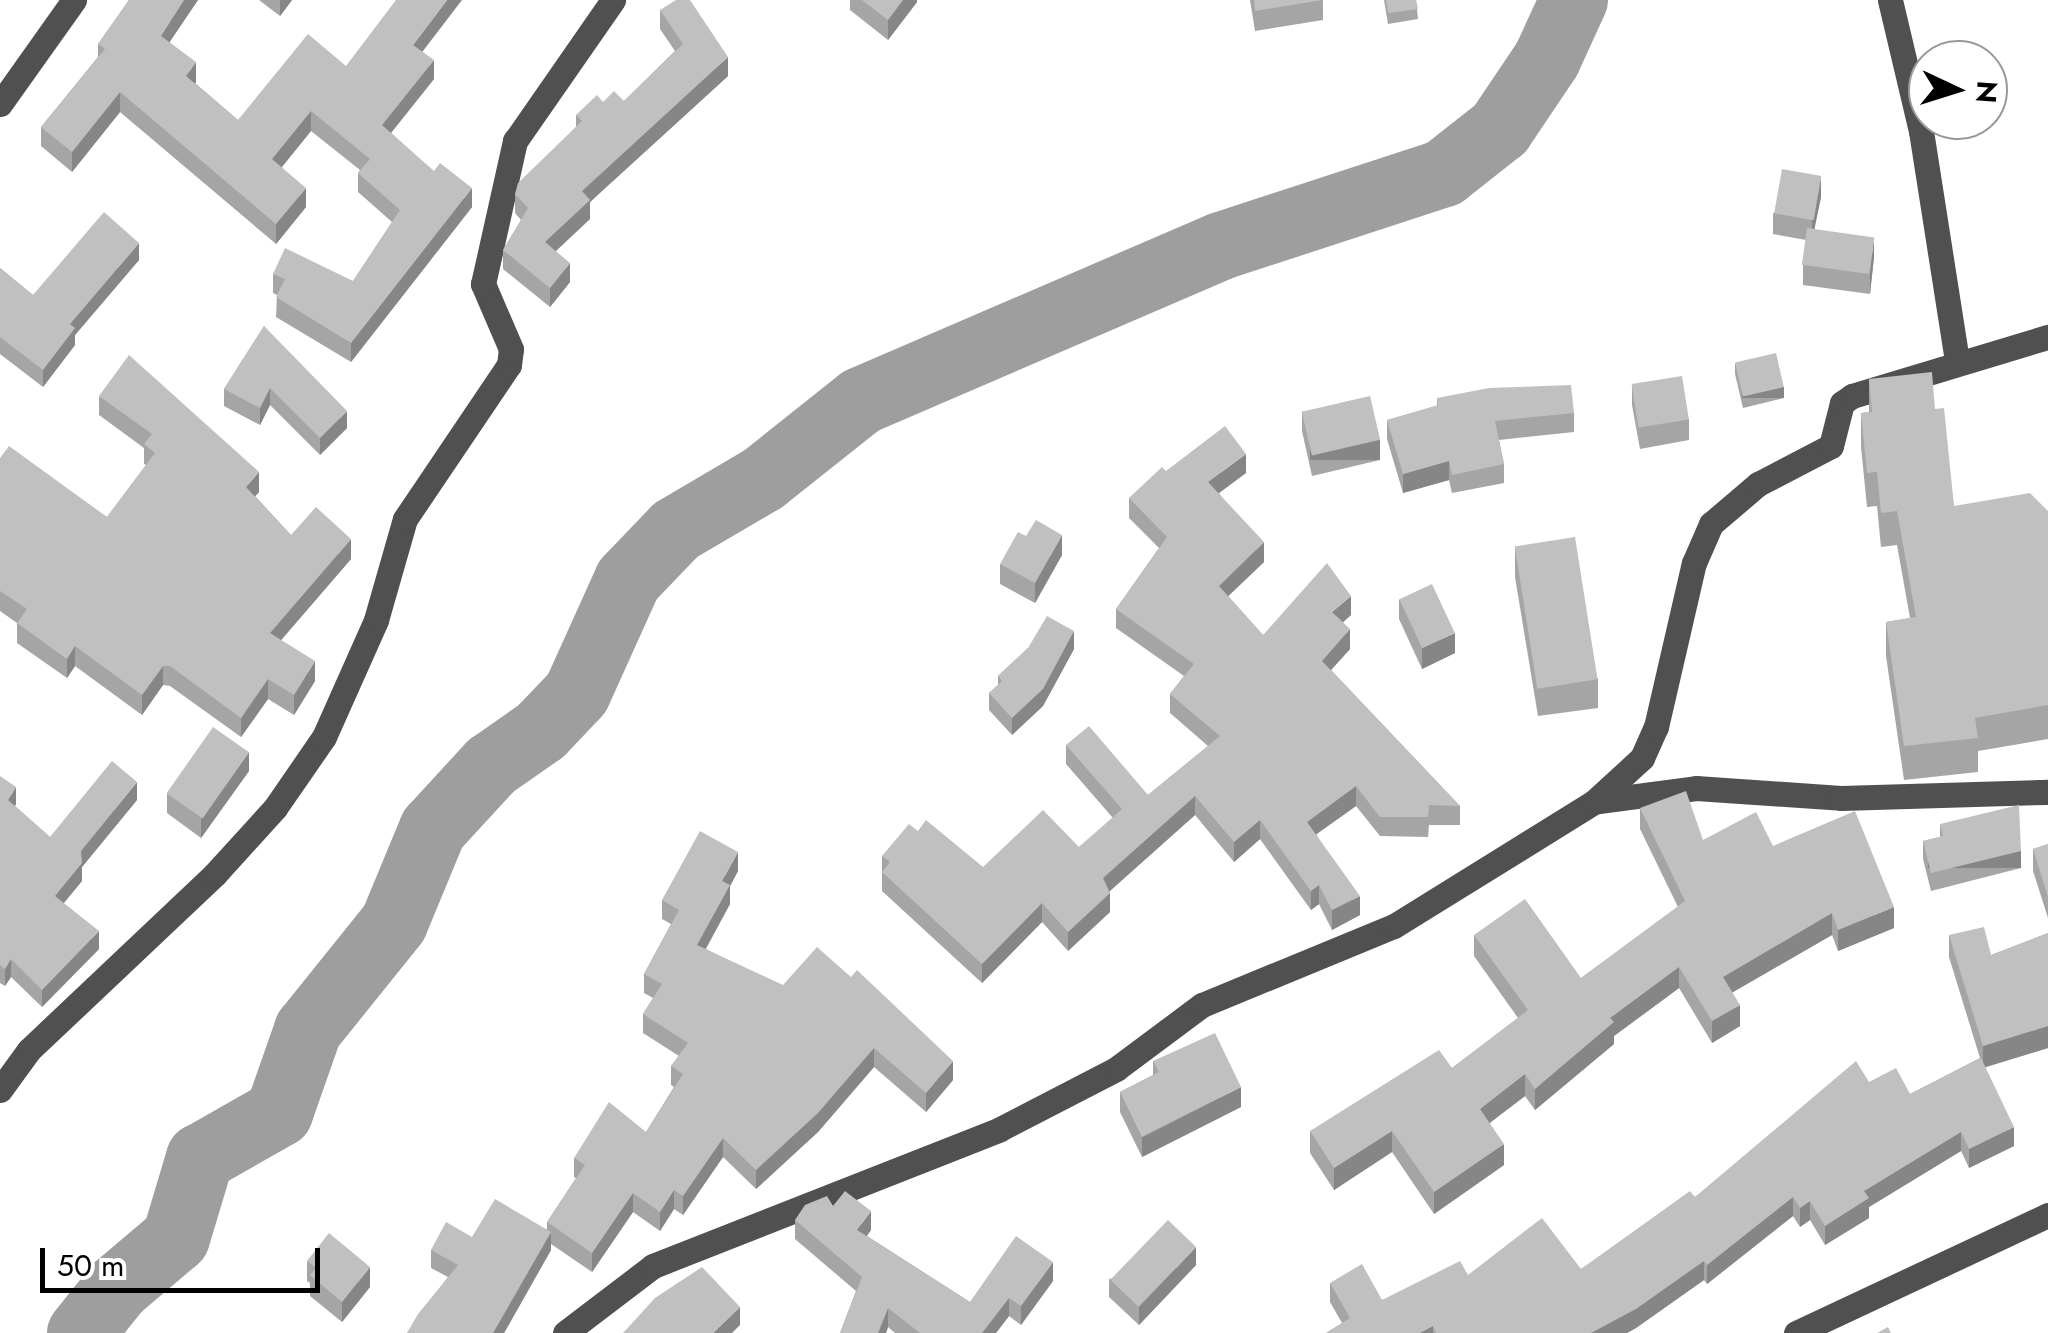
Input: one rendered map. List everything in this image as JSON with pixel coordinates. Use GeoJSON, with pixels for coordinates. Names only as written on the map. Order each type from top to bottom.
{"type":"FeatureCollection","features":[{"type":"Feature","properties":{"kind":"street"},"geometry":{"type":"LineString","coordinates":[[0,1090],[29,1050],[215,874],[275,808],[324,736],[376,620],[405,519],[509,365],[511,349],[483,284],[514,141],[613,0]]}},
{"type":"Feature","properties":{"kind":"street"},"geometry":{"type":"LineString","coordinates":[[1890,0],[1921,131],[1957,362]]}},
{"type":"Feature","properties":{"kind":"street"},"geometry":{"type":"LineString","coordinates":[[0,104],[66,3]]}},
{"type":"Feature","properties":{"kind":"street"},"geometry":{"type":"LineString","coordinates":[[565,1333],[653,1266],[1000,1129],[1116,1069],[1202,1005],[1253,979],[1394,926],[1594,802],[1642,758],[1656,727],[1694,563],[1712,524],[1758,484],[1831,446],[1838,414],[1852,396],[2048,337]]}},
{"type":"Feature","properties":{"kind":"street"},"geometry":{"type":"LineString","coordinates":[[1594,802],[1696,788],[1842,798],[2048,792]]}},
{"type":"Feature","properties":{"kind":"street"},"geometry":{"type":"LineString","coordinates":[[1796,1333],[2048,1214]]}},
{"type":"Feature","properties":{"kind":"building"},"geometry":{"type":"Polygon","coordinates":[[[129,0],[184,0],[161,36],[196,62],[186,76],[238,120],[308,34],[346,66],[396,0],[447,0],[413,45],[434,60],[382,125],[434,171],[440,163],[472,188],[351,343],[276,297],[285,279],[273,274],[285,248],[353,281],[400,210],[358,173],[370,159],[311,111],[272,159],[306,188],[276,224],[120,92],[72,152],[41,127],[105,49],[98,44],[129,0]]]}},
{"type":"Feature","properties":{"kind":"building"},"geometry":{"type":"Polygon","coordinates":[[[676,0],[690,0],[728,57],[582,191],[590,200],[545,242],[570,263],[550,288],[503,250],[528,208],[515,194],[518,183],[582,121],[576,115],[597,95],[603,102],[614,91],[624,101],[683,44],[660,10],[676,0]]]}},
{"type":"Feature","properties":{"kind":"building"},"geometry":{"type":"Polygon","coordinates":[[[862,0],[903,0],[888,20],[862,0]]]}},
{"type":"Feature","properties":{"kind":"building"},"geometry":{"type":"Polygon","coordinates":[[[1254,0],[1323,0],[1255,11],[1254,0]]]}},
{"type":"Feature","properties":{"kind":"building"},"geometry":{"type":"Polygon","coordinates":[[[1386,0],[1416,0],[1418,9],[1388,13],[1386,0]]]}},
{"type":"Feature","properties":{"kind":"building"},"geometry":{"type":"Polygon","coordinates":[[[1782,169],[1821,176],[1814,220],[1774,213],[1782,169]]]}},
{"type":"Feature","properties":{"kind":"building"},"geometry":{"type":"Polygon","coordinates":[[[104,212],[139,243],[70,324],[75,328],[43,370],[0,337],[0,268],[33,295],[104,212]]]}},
{"type":"Feature","properties":{"kind":"building"},"geometry":{"type":"Polygon","coordinates":[[[1807,228],[1874,237],[1869,274],[1802,265],[1807,228]]]}},
{"type":"Feature","properties":{"kind":"building"},"geometry":{"type":"Polygon","coordinates":[[[264,326],[347,411],[320,438],[270,388],[260,408],[224,389],[264,326]]]}},
{"type":"Feature","properties":{"kind":"building"},"geometry":{"type":"Polygon","coordinates":[[[1776,353],[1784,387],[1743,397],[1735,362],[1776,353]]]}},
{"type":"Feature","properties":{"kind":"building"},"geometry":{"type":"Polygon","coordinates":[[[129,355],[259,472],[246,487],[291,535],[316,507],[351,539],[270,633],[315,661],[294,695],[268,679],[241,718],[170,666],[163,666],[142,695],[75,646],[67,659],[17,623],[27,609],[0,591],[0,458],[9,446],[107,517],[155,453],[144,444],[152,434],[99,396],[129,355]]]}},
{"type":"Feature","properties":{"kind":"building"},"geometry":{"type":"Polygon","coordinates":[[[1932,372],[1935,409],[1944,408],[1954,506],[2030,493],[2048,511],[2048,705],[1975,718],[1978,738],[1904,746],[1886,622],[1916,617],[1897,511],[1881,513],[1877,472],[1867,473],[1861,413],[1872,412],[1869,379],[1932,372]]]}},
{"type":"Feature","properties":{"kind":"building"},"geometry":{"type":"Polygon","coordinates":[[[1682,376],[1689,419],[1639,427],[1632,384],[1682,376]]]}},
{"type":"Feature","properties":{"kind":"building"},"geometry":{"type":"Polygon","coordinates":[[[1571,385],[1574,413],[1495,421],[1504,464],[1452,475],[1449,461],[1403,474],[1387,420],[1438,405],[1437,398],[1489,388],[1571,385]]]}},
{"type":"Feature","properties":{"kind":"building"},"geometry":{"type":"Polygon","coordinates":[[[1370,396],[1380,440],[1312,456],[1302,412],[1370,396]]]}},
{"type":"Feature","properties":{"kind":"building"},"geometry":{"type":"Polygon","coordinates":[[[1225,426],[1246,454],[1208,482],[1264,542],[1219,586],[1263,635],[1327,563],[1351,596],[1332,612],[1350,629],[1322,661],[1460,806],[1429,805],[1428,817],[1380,817],[1356,786],[1307,822],[1360,896],[1332,910],[1319,885],[1311,891],[1260,820],[1234,842],[1195,796],[1103,878],[1110,893],[1068,932],[1042,903],[982,964],[882,872],[890,862],[882,856],[909,824],[918,831],[926,820],[983,867],[1043,810],[1079,847],[1122,809],[1066,745],[1089,726],[1148,795],[1220,736],[1170,694],[1194,664],[1116,609],[1167,537],[1129,498],[1162,467],[1166,471],[1225,426]]]}},
{"type":"Feature","properties":{"kind":"building"},"geometry":{"type":"Polygon","coordinates":[[[1036,520],[1062,535],[1035,583],[1000,564],[1018,532],[1026,536],[1036,520]]]}},
{"type":"Feature","properties":{"kind":"building"},"geometry":{"type":"Polygon","coordinates":[[[1575,537],[1598,679],[1537,689],[1515,547],[1575,537]]]}},
{"type":"Feature","properties":{"kind":"building"},"geometry":{"type":"Polygon","coordinates":[[[1432,584],[1455,633],[1422,648],[1399,599],[1432,584]]]}},
{"type":"Feature","properties":{"kind":"building"},"geometry":{"type":"Polygon","coordinates":[[[1047,616],[1074,631],[1043,689],[1012,718],[989,693],[1002,681],[998,676],[1028,648],[1047,616]]]}},
{"type":"Feature","properties":{"kind":"building"},"geometry":{"type":"Polygon","coordinates":[[[213,727],[249,752],[203,819],[167,793],[213,727]]]}},
{"type":"Feature","properties":{"kind":"building"},"geometry":{"type":"Polygon","coordinates":[[[112,761],[137,782],[81,851],[82,863],[55,896],[99,931],[42,990],[11,959],[5,969],[0,965],[0,776],[16,787],[8,800],[50,837],[112,761]]]}},
{"type":"Feature","properties":{"kind":"building"},"geometry":{"type":"Polygon","coordinates":[[[1686,791],[1703,840],[1756,812],[1773,846],[1855,811],[1894,907],[1838,930],[1832,913],[1723,977],[1740,1005],[1712,1021],[1679,967],[1610,1018],[1614,1022],[1535,1089],[1525,1074],[1480,1109],[1504,1144],[1434,1192],[1392,1131],[1334,1168],[1310,1131],[1439,1050],[1452,1068],[1528,1010],[1474,935],[1525,899],[1581,978],[1685,901],[1640,808],[1686,791]]]}},
{"type":"Feature","properties":{"kind":"building"},"geometry":{"type":"Polygon","coordinates":[[[2019,805],[2021,851],[1931,873],[1923,841],[1943,836],[1940,824],[2019,805]]]}},
{"type":"Feature","properties":{"kind":"building"},"geometry":{"type":"Polygon","coordinates":[[[700,831],[738,852],[722,881],[730,885],[697,945],[783,985],[817,947],[851,977],[857,970],[953,1061],[926,1093],[874,1048],[818,1113],[756,1170],[723,1138],[683,1196],[674,1190],[660,1212],[633,1193],[592,1253],[547,1222],[585,1165],[574,1158],[609,1102],[646,1132],[683,1074],[671,1066],[688,1043],[643,1014],[662,984],[644,974],[679,910],[662,900],[700,831]]]}},
{"type":"Feature","properties":{"kind":"building"},"geometry":{"type":"Polygon","coordinates":[[[2048,844],[2048,897],[2033,849],[2048,844]]]}},
{"type":"Feature","properties":{"kind":"building"},"geometry":{"type":"Polygon","coordinates":[[[1984,927],[1991,955],[2048,933],[2048,1026],[1983,1046],[1949,935],[1984,927]]]}},
{"type":"Feature","properties":{"kind":"building"},"geometry":{"type":"Polygon","coordinates":[[[1215,1033],[1241,1087],[1142,1137],[1120,1092],[1159,1072],[1153,1061],[1215,1033]]]}},
{"type":"Feature","properties":{"kind":"building"},"geometry":{"type":"Polygon","coordinates":[[[1981,1058],[2014,1127],[1969,1149],[1961,1132],[1864,1191],[1869,1198],[1825,1226],[1810,1201],[1800,1208],[1793,1197],[1707,1265],[1704,1261],[1636,1309],[1591,1333],[1436,1333],[1433,1326],[1420,1333],[1326,1333],[1350,1318],[1330,1283],[1362,1264],[1382,1300],[1460,1261],[1468,1275],[1542,1218],[1581,1269],[1690,1191],[1695,1197],[1856,1061],[1869,1082],[1896,1068],[1910,1094],[1981,1058]]]}},
{"type":"Feature","properties":{"kind":"building"},"geometry":{"type":"Polygon","coordinates":[[[845,1191],[871,1211],[857,1230],[970,1302],[1016,1236],[1053,1262],[1021,1306],[1009,1298],[982,1333],[920,1333],[888,1308],[878,1333],[840,1333],[862,1277],[795,1220],[805,1205],[827,1196],[833,1206],[845,1191]]]}},
{"type":"Feature","properties":{"kind":"building"},"geometry":{"type":"Polygon","coordinates":[[[495,1199],[551,1232],[493,1333],[407,1333],[458,1265],[431,1250],[446,1222],[472,1237],[495,1199]]]}},
{"type":"Feature","properties":{"kind":"building"},"geometry":{"type":"Polygon","coordinates":[[[1168,1220],[1196,1247],[1138,1307],[1110,1280],[1168,1220]]]}},
{"type":"Feature","properties":{"kind":"building"},"geometry":{"type":"Polygon","coordinates":[[[329,1233],[370,1267],[342,1302],[310,1275],[316,1268],[307,1261],[329,1233]]]}},
{"type":"Feature","properties":{"kind":"building"},"geometry":{"type":"Polygon","coordinates":[[[702,1267],[740,1307],[713,1333],[623,1333],[655,1298],[702,1267]]]}},
{"type":"Feature","properties":{"kind":"waterway"},"geometry":{"type":"LineString","coordinates":[[81,1333],[117,1288],[176,1238],[200,1158],[279,1113],[308,1030],[394,923],[433,829],[491,766],[541,731],[577,693],[628,580],[676,530],[763,479],[861,401],[1221,246],[1444,173],[1500,129],[1547,59],[1574,0]]}}]}
